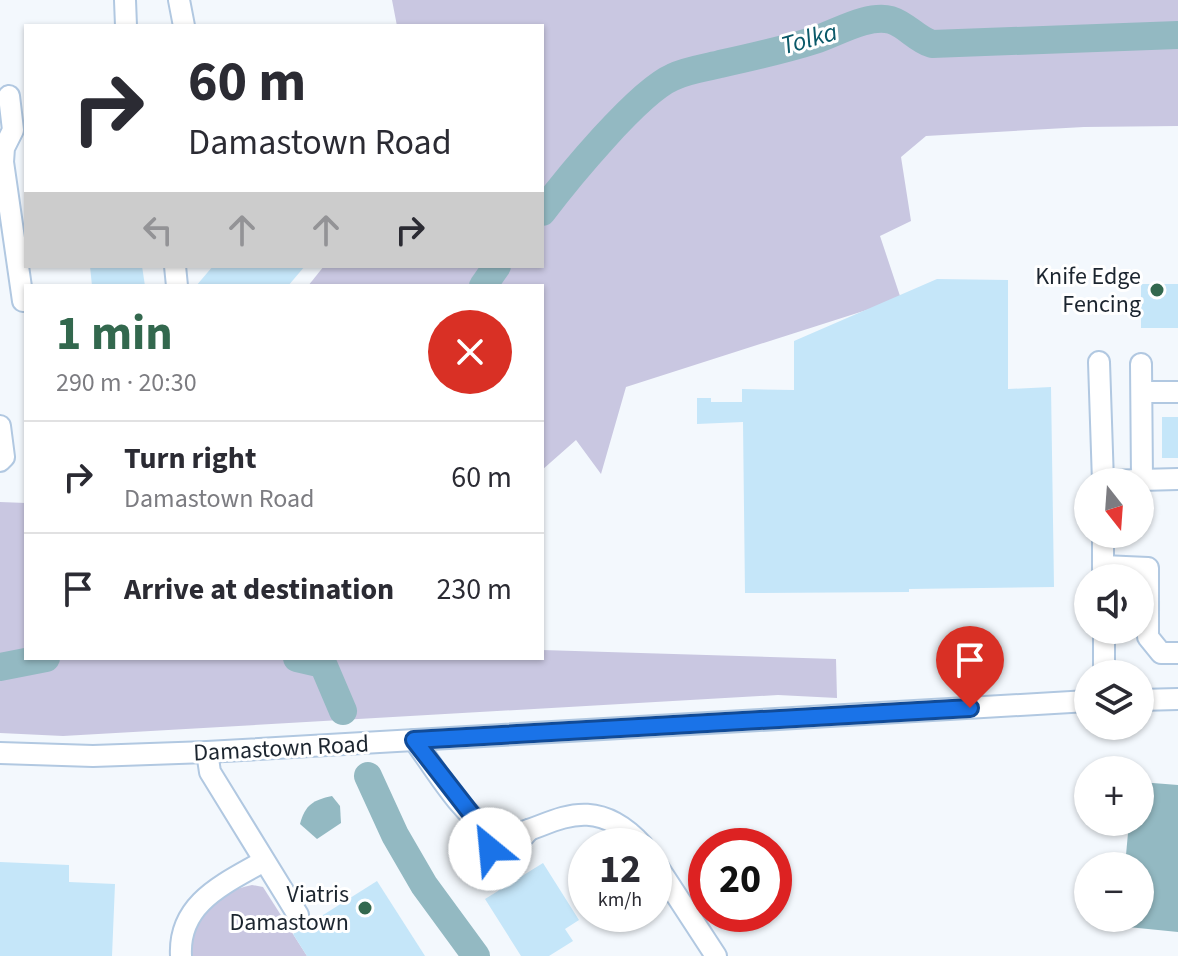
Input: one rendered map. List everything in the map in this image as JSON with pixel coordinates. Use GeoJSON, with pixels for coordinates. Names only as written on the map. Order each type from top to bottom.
{"type":"FeatureCollection","features":[{"type":"Feature","properties":{"kind":"street"},"geometry":{"type":"LineString","coordinates":[[125,0],[126,24]]}},
{"type":"Feature","properties":{"kind":"street"},"geometry":{"type":"LineString","coordinates":[[179,0],[184,24]]}},
{"type":"Feature","properties":{"kind":"street"},"geometry":{"type":"LineString","coordinates":[[12,95],[19,129],[4,148],[3,162],[23,301]]}},
{"type":"Feature","properties":{"kind":"street"},"geometry":{"type":"LineString","coordinates":[[1099,362],[1103,468]]}},
{"type":"Feature","properties":{"kind":"street"},"geometry":{"type":"LineString","coordinates":[[1141,364],[1142,468]]}},
{"type":"Feature","properties":{"kind":"street"},"geometry":{"type":"LineString","coordinates":[[1142,392],[1178,392]]}},
{"type":"Feature","properties":{"kind":"street"},"geometry":{"type":"LineString","coordinates":[[0,426],[4,457],[0,461]]}},
{"type":"Feature","properties":{"kind":"street"},"geometry":{"type":"LineString","coordinates":[[1154,480],[1178,479]]}},
{"type":"Feature","properties":{"kind":"street"},"geometry":{"type":"LineString","coordinates":[[1154,644],[1161,653],[1178,653]]}},
{"type":"Feature","properties":{"kind":"street"},"geometry":{"type":"LineString","coordinates":[[1154,700],[1178,699]]}},
{"type":"Feature","properties":{"kind":"street","name":"Damastown Road"},"geometry":{"type":"LineString","coordinates":[[0,753],[93,756],[207,752],[1074,702]]}},
{"type":"Feature","properties":{"kind":"street"},"geometry":{"type":"LineString","coordinates":[[414,740],[476,820],[500,835],[514,835],[567,815],[592,815],[622,828]]}},
{"type":"Feature","properties":{"kind":"street"},"geometry":{"type":"LineString","coordinates":[[207,752],[210,772],[298,915]]}},
{"type":"Feature","properties":{"kind":"street"},"geometry":{"type":"LineString","coordinates":[[181,956],[184,927],[201,901],[264,861]]}},
{"type":"Feature","properties":{"kind":"street"},"geometry":{"type":"LineString","coordinates":[[672,889],[716,956]]}},
{"type":"Feature","properties":{"kind":"shaded area"},"geometry":{"type":"Polygon","coordinates":[[[392,0],[1178,0],[1178,28],[949,39],[923,35],[903,21],[879,16],[839,25],[792,43],[676,67],[648,88],[582,151],[544,200],[544,24],[397,24],[392,0]]]}},
{"type":"Feature","properties":{"kind":"shaded area"},"geometry":{"type":"Polygon","coordinates":[[[874,26],[890,29],[906,45],[951,53],[1031,47],[1083,51],[1178,48],[1178,126],[1084,127],[926,136],[901,157],[911,221],[880,236],[901,299],[626,387],[601,474],[576,440],[544,468],[544,284],[498,284],[510,268],[544,268],[544,223],[568,192],[657,96],[681,80],[807,55],[857,28],[874,26]]]}},
{"type":"Feature","properties":{"kind":"shaded area"},"geometry":{"type":"Polygon","coordinates":[[[322,268],[491,268],[479,284],[310,284],[322,268]]]}},
{"type":"Feature","properties":{"kind":"shaded area"},"geometry":{"type":"Polygon","coordinates":[[[0,502],[24,503],[24,660],[544,660],[544,650],[836,659],[837,698],[778,695],[63,736],[0,733],[0,502]]]}},
{"type":"Feature","properties":{"kind":"shaded area"},"geometry":{"type":"Polygon","coordinates":[[[1154,783],[1178,785],[1178,932],[1154,930],[1154,852],[1126,852],[1128,836],[1154,836],[1154,783]]]}},
{"type":"Feature","properties":{"kind":"shaded area"},"geometry":{"type":"Polygon","coordinates":[[[332,796],[340,806],[341,823],[317,839],[300,824],[304,812],[311,804],[332,796]]]}},
{"type":"Feature","properties":{"kind":"shaded area"},"geometry":{"type":"Polygon","coordinates":[[[252,885],[263,887],[307,956],[191,956],[195,928],[207,908],[226,894],[252,885]]]}},
{"type":"Feature","properties":{"kind":"building"},"geometry":{"type":"Polygon","coordinates":[[[90,268],[142,268],[145,284],[92,284],[90,268]]]}},
{"type":"Feature","properties":{"kind":"building"},"geometry":{"type":"Polygon","coordinates":[[[211,268],[303,268],[290,284],[198,284],[211,268]]]}},
{"type":"Feature","properties":{"kind":"building"},"geometry":{"type":"Polygon","coordinates":[[[937,279],[1008,280],[1008,389],[1051,387],[1054,587],[745,593],[743,422],[697,424],[697,398],[711,398],[711,402],[742,402],[742,389],[794,390],[794,341],[937,279]]]}},
{"type":"Feature","properties":{"kind":"building"},"geometry":{"type":"Polygon","coordinates":[[[1141,284],[1178,284],[1178,328],[1141,328],[1141,284]]]}},
{"type":"Feature","properties":{"kind":"building"},"geometry":{"type":"Polygon","coordinates":[[[1162,417],[1178,417],[1178,458],[1162,458],[1162,417]]]}},
{"type":"Feature","properties":{"kind":"building"},"geometry":{"type":"Polygon","coordinates":[[[0,862],[69,865],[69,882],[115,884],[112,956],[0,956],[0,862]]]}},
{"type":"Feature","properties":{"kind":"building"},"geometry":{"type":"Polygon","coordinates":[[[543,863],[568,903],[568,927],[565,929],[573,941],[549,956],[521,956],[485,899],[543,863]]]}},
{"type":"Feature","properties":{"kind":"building","name":"Viatris Damastown"},"geometry":{"type":"Polygon","coordinates":[[[377,881],[425,956],[307,956],[293,934],[377,881]]]}},
{"type":"Feature","properties":{"kind":"waterway","name":"Tolka"},"geometry":{"type":"LineString","coordinates":[[544,210],[623,118],[658,86],[673,77],[803,44],[862,22],[891,20],[932,44],[1178,35]]}},
{"type":"Feature","properties":{"kind":"waterway","name":"Tolka"},"geometry":{"type":"LineString","coordinates":[[484,284],[496,268]]}},
{"type":"Feature","properties":{"kind":"waterway","name":"Tolka"},"geometry":{"type":"LineString","coordinates":[[0,667],[36,660]]}},
{"type":"Feature","properties":{"kind":"waterway"},"geometry":{"type":"LineString","coordinates":[[306,660],[323,664],[343,711]]}},
{"type":"Feature","properties":{"kind":"waterway"},"geometry":{"type":"LineString","coordinates":[[368,776],[395,835],[424,885],[476,956]]}},
{"type":"Feature","properties":{"kind":"place","name":"Knife Edge Fencing"},"geometry":{"type":"Point","coordinates":[1157,290]}},
{"type":"Feature","properties":{"kind":"place","name":"Viatris Damastown"},"geometry":{"type":"Point","coordinates":[365,908]}},
{"type":"Feature","properties":{"kind":"route"},"geometry":{"type":"LineString","coordinates":[[490,849],[483,829],[414,740],[970,708]]}}]}
